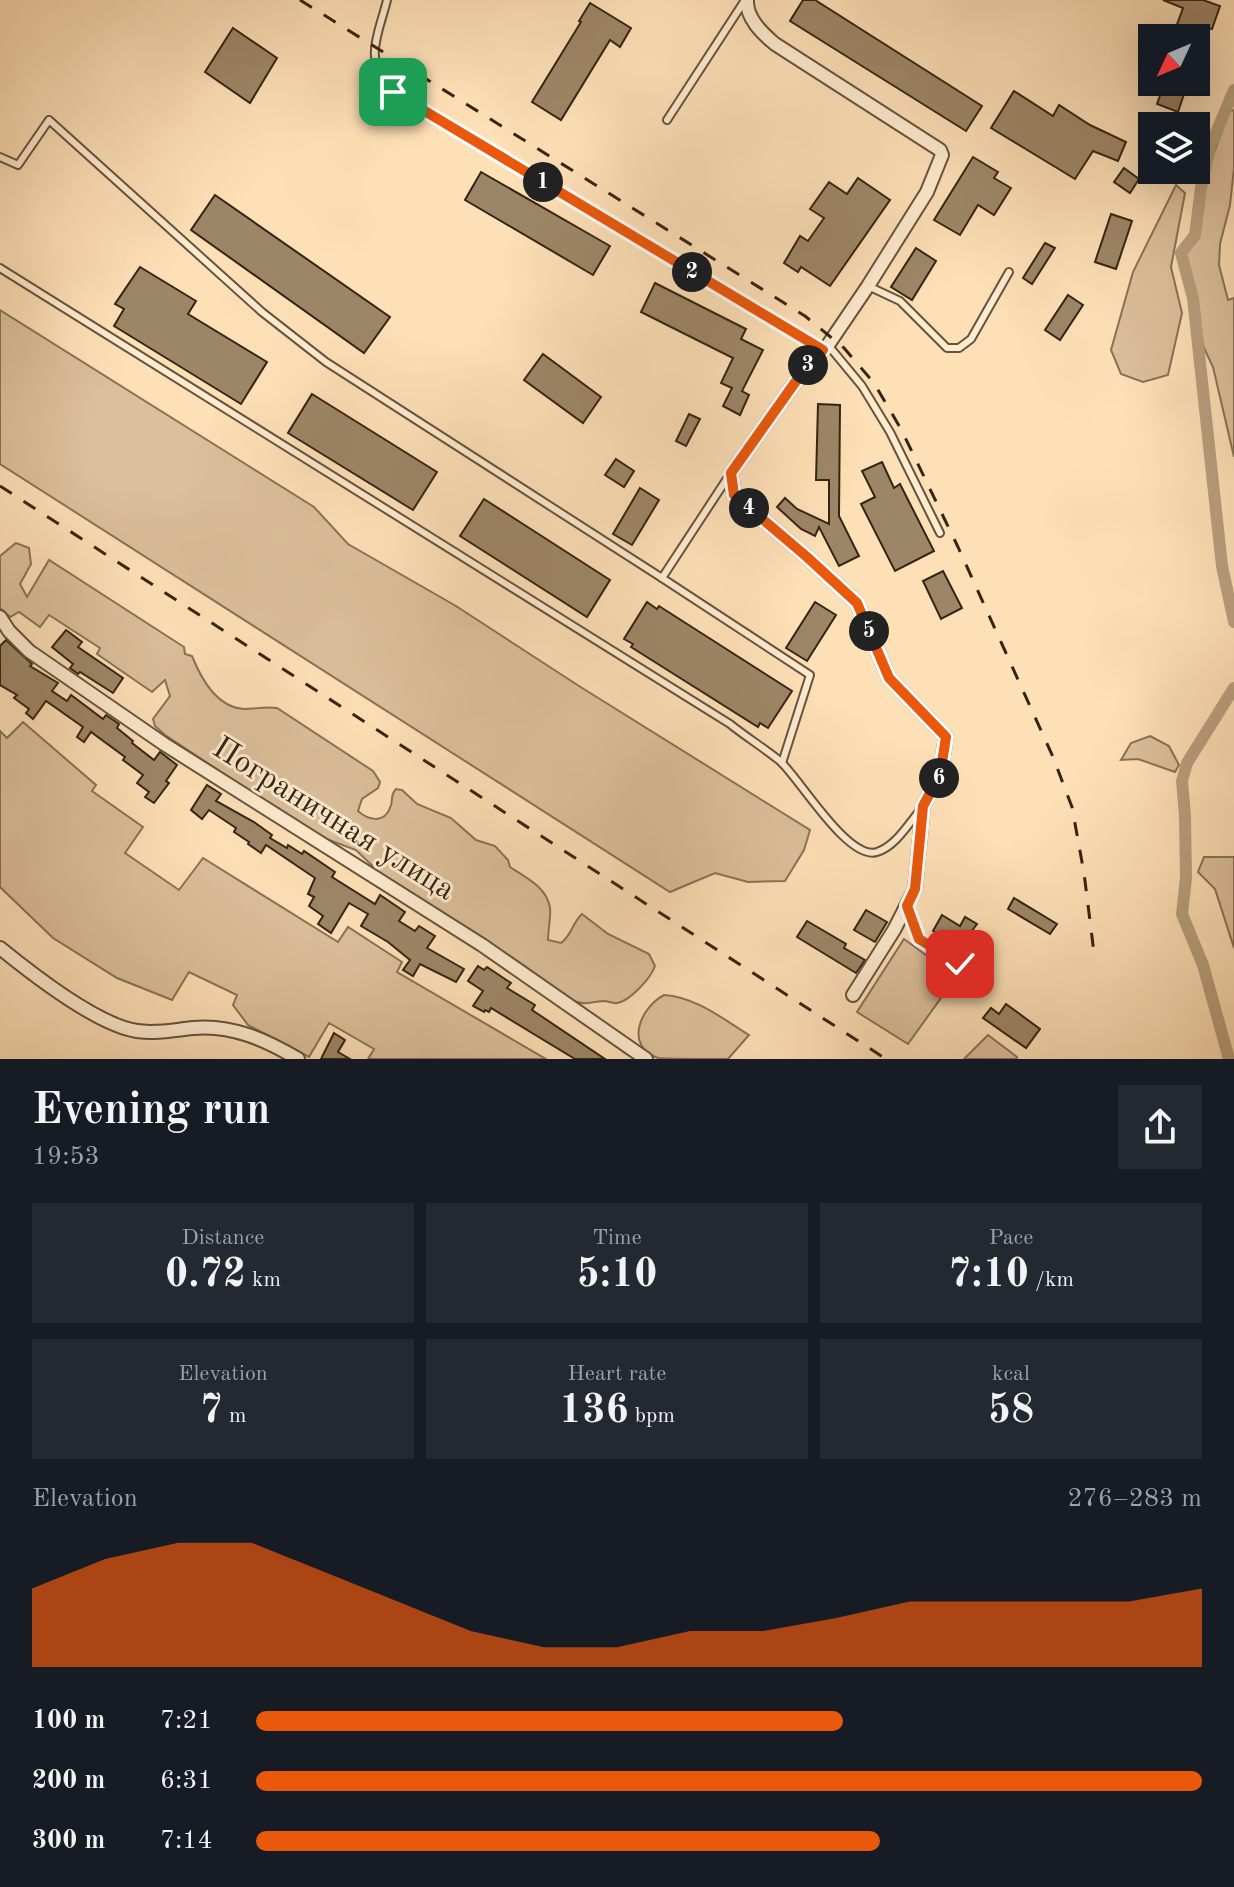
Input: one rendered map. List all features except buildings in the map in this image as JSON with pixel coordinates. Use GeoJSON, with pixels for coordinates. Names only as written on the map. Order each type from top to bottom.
{"type":"FeatureCollection","features":[{"type":"Feature","properties":{"kind":"street"},"geometry":{"type":"LineString","coordinates":[[746,0],[751,17],[760,31],[775,44],[940,150],[942,155],[927,192],[868,286],[826,348],[806,367],[731,473],[734,495],[857,603],[889,678],[946,737],[940,775],[923,806],[915,889],[894,930],[853,995]]}},
{"type":"Feature","properties":{"kind":"street","name":"Пограничная улица"},"geometry":{"type":"LineString","coordinates":[[0,617],[29,651],[164,744],[482,945],[646,1059]]}},
{"type":"Feature","properties":{"kind":"street"},"geometry":{"type":"LineString","coordinates":[[0,948],[83,1007],[135,1031],[156,1033],[222,1028],[245,1034],[298,1059]]}},
{"type":"Feature","properties":{"kind":"lane"},"geometry":{"type":"LineString","coordinates":[[387,0],[373,58],[387,87],[826,348],[862,386],[890,432],[940,533]]}},
{"type":"Feature","properties":{"kind":"lane"},"geometry":{"type":"LineString","coordinates":[[667,120],[746,0]]}},
{"type":"Feature","properties":{"kind":"lane"},"geometry":{"type":"LineString","coordinates":[[0,157],[18,165],[49,120],[262,312],[326,362],[810,675],[782,763]]}},
{"type":"Feature","properties":{"kind":"lane"},"geometry":{"type":"LineString","coordinates":[[0,268],[730,724],[782,763],[840,835],[866,852],[877,853],[898,838],[923,806]]}},
{"type":"Feature","properties":{"kind":"lane"},"geometry":{"type":"LineString","coordinates":[[868,286],[900,301],[947,348],[959,348],[971,339],[1009,272]]}},
{"type":"Feature","properties":{"kind":"lane"},"geometry":{"type":"LineString","coordinates":[[662,578],[731,473]]}},
{"type":"Feature","properties":{"kind":"lane"},"geometry":{"type":"LineString","coordinates":[[907,906],[919,939],[960,964]]}},
{"type":"Feature","properties":{"kind":"shaded area"},"geometry":{"type":"Polygon","coordinates":[[[1234,110],[1234,168],[1219,265],[1228,300],[1234,298],[1234,457],[1181,253],[1195,235],[1201,188],[1202,184],[1210,184],[1210,164],[1229,112],[1234,110]]]}},
{"type":"Feature","properties":{"kind":"shaded area"},"geometry":{"type":"Polygon","coordinates":[[[1176,185],[1185,193],[1171,267],[1182,313],[1168,375],[1143,382],[1121,374],[1111,350],[1133,272],[1176,185]]]}},
{"type":"Feature","properties":{"kind":"shaded area"},"geometry":{"type":"Polygon","coordinates":[[[0,310],[314,507],[348,544],[456,606],[810,830],[804,850],[785,881],[748,882],[715,873],[670,892],[0,464],[0,310]]]}},
{"type":"Feature","properties":{"kind":"shaded area"},"geometry":{"type":"Polygon","coordinates":[[[16,543],[29,548],[31,564],[20,584],[27,597],[49,560],[184,647],[185,654],[192,656],[211,690],[225,703],[244,709],[277,708],[373,771],[380,782],[378,788],[362,799],[358,811],[362,814],[376,819],[384,816],[396,789],[402,790],[417,804],[451,818],[476,840],[495,846],[508,860],[510,867],[540,888],[550,908],[548,940],[561,943],[582,914],[608,934],[649,954],[655,966],[649,977],[634,994],[617,1003],[571,1000],[489,942],[381,874],[356,850],[316,835],[165,735],[155,726],[153,719],[170,696],[165,680],[152,692],[97,654],[100,648],[49,615],[40,627],[19,612],[10,617],[0,608],[0,556],[16,543]]]}},
{"type":"Feature","properties":{"kind":"shaded area"},"geometry":{"type":"Polygon","coordinates":[[[23,722],[96,785],[92,791],[143,827],[125,853],[179,890],[203,858],[338,942],[348,927],[402,962],[397,972],[546,1059],[368,1059],[374,1049],[329,1023],[309,1057],[248,1025],[233,1005],[237,995],[189,972],[172,1000],[117,978],[53,938],[0,887],[0,731],[7,738],[23,722]]]}},
{"type":"Feature","properties":{"kind":"shaded area"},"geometry":{"type":"Polygon","coordinates":[[[1150,736],[1169,746],[1179,765],[1175,772],[1138,759],[1121,760],[1131,743],[1150,736]]]}},
{"type":"Feature","properties":{"kind":"shaded area"},"geometry":{"type":"Polygon","coordinates":[[[1204,857],[1234,857],[1234,948],[1215,889],[1198,872],[1204,857]]]}},
{"type":"Feature","properties":{"kind":"shaded area"},"geometry":{"type":"Polygon","coordinates":[[[904,939],[956,977],[908,1044],[857,1012],[904,939]]]}},
{"type":"Feature","properties":{"kind":"shaded area"},"geometry":{"type":"Polygon","coordinates":[[[664,995],[698,1004],[749,1035],[728,1059],[658,1058],[641,1045],[639,1027],[648,1009],[664,995]]]}},
{"type":"Feature","properties":{"kind":"shaded area"},"geometry":{"type":"Polygon","coordinates":[[[988,1035],[1017,1057],[1017,1059],[964,1059],[988,1035]]]}},
{"type":"Feature","properties":{"kind":"waterway"},"geometry":{"type":"LineString","coordinates":[[1234,90],[1210,147],[1195,235],[1181,253],[1193,298],[1222,566],[1234,622]]}},
{"type":"Feature","properties":{"kind":"waterway"},"geometry":{"type":"LineString","coordinates":[[1229,1059],[1203,965],[1182,914],[1186,878],[1182,781],[1187,763],[1234,688]]}},
{"type":"Feature","properties":{"kind":"railway"},"geometry":{"type":"LineString","coordinates":[[300,0],[805,316],[844,348],[874,383],[901,429],[958,547],[1053,757],[1072,807],[1094,953]]}},
{"type":"Feature","properties":{"kind":"railway"},"geometry":{"type":"LineString","coordinates":[[0,486],[886,1059]]}},
{"type":"Feature","properties":{"kind":"route"},"geometry":{"type":"LineString","coordinates":[[393,92],[823,350],[806,367],[731,473],[734,495],[857,603],[889,678],[946,737],[940,775],[923,806],[915,889],[907,906],[919,939],[960,964]]}}]}
